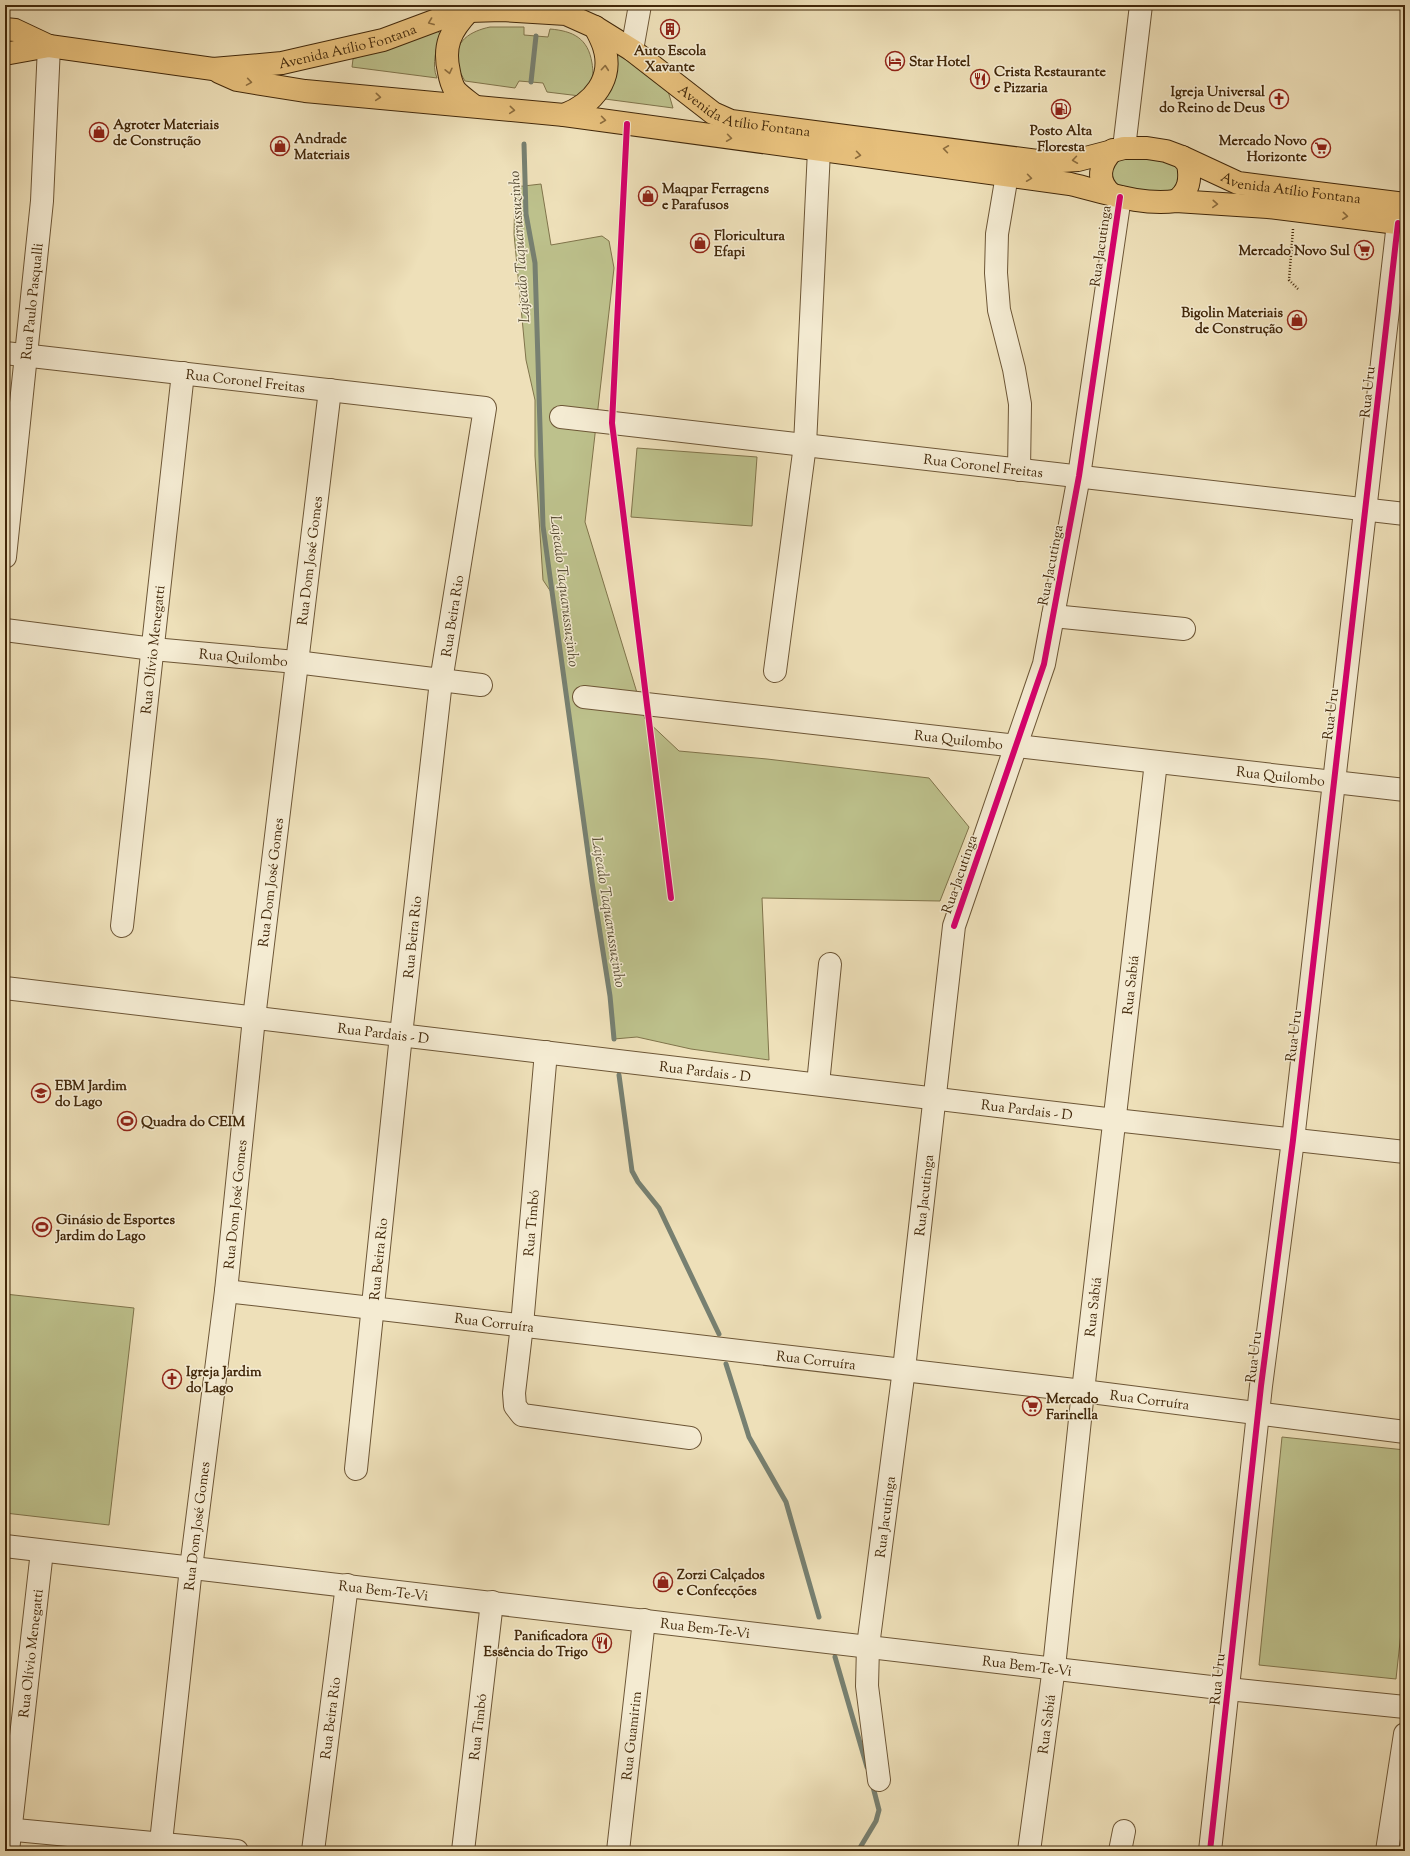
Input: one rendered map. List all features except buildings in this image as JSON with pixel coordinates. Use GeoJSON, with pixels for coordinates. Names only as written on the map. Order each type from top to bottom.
{"type":"FeatureCollection","features":[{"type":"Feature","properties":{"kind":"main road","name":"Avenida Atílio Fontana"},"geometry":{"type":"LineString","coordinates":[[5,53],[49,46],[213,69],[282,63],[383,40],[442,18],[468,11],[567,10],[632,50],[713,113],[731,121],[1046,162],[1078,160],[1118,149]]}},
{"type":"Feature","properties":{"kind":"main road"},"geometry":{"type":"LineString","coordinates":[[468,11],[457,24],[448,41],[446,60],[450,78],[455,90],[474,106]]}},
{"type":"Feature","properties":{"kind":"main road"},"geometry":{"type":"LineString","coordinates":[[564,115],[577,110],[588,102],[604,79],[604,51],[595,27]]}},
{"type":"Feature","properties":{"kind":"main road","name":"Avenida Atílio Fontana"},"geometry":{"type":"LineString","coordinates":[[5,29],[15,30],[49,46]]}},
{"type":"Feature","properties":{"kind":"main road","name":"Avenida Atílio Fontana"},"geometry":{"type":"LineString","coordinates":[[213,69],[237,80],[305,90],[564,115],[1070,184],[1115,196]]}},
{"type":"Feature","properties":{"kind":"main road"},"geometry":{"type":"LineString","coordinates":[[1118,149],[1153,149],[1182,157],[1188,164],[1188,187],[1185,194],[1176,201],[1164,203],[1115,196],[1105,189],[1101,177],[1102,165],[1106,157],[1118,149]]}},
{"type":"Feature","properties":{"kind":"main road","name":"Avenida Atílio Fontana"},"geometry":{"type":"LineString","coordinates":[[1182,157],[1238,183],[1403,217]]}},
{"type":"Feature","properties":{"kind":"main road","name":"Avenida Atílio Fontana"},"geometry":{"type":"LineString","coordinates":[[1176,201],[1403,217]]}},
{"type":"Feature","properties":{"kind":"street"},"geometry":{"type":"LineString","coordinates":[[632,50],[640,5]]}},
{"type":"Feature","properties":{"kind":"street"},"geometry":{"type":"LineString","coordinates":[[1118,149],[1141,5]]}},
{"type":"Feature","properties":{"kind":"street","name":"Rua Paulo Pasqualli"},"geometry":{"type":"LineString","coordinates":[[5,557],[15,354],[42,201],[49,46]]}},
{"type":"Feature","properties":{"kind":"street"},"geometry":{"type":"LineString","coordinates":[[775,671],[805,445],[819,150]]}},
{"type":"Feature","properties":{"kind":"street"},"geometry":{"type":"LineString","coordinates":[[1007,175],[997,234],[996,273],[999,310],[1014,369],[1020,404],[1019,470]]}},
{"type":"Feature","properties":{"kind":"street","name":"Rua Jacutinga"},"geometry":{"type":"LineString","coordinates":[[879,1780],[867,1686],[868,1646],[904,1370],[954,926],[1044,664],[1079,476],[1115,196]]}},
{"type":"Feature","properties":{"kind":"street","name":"Rua Uru"},"geometry":{"type":"LineString","coordinates":[[1210,1851],[1261,1386],[1293,1140],[1366,509],[1403,217]]}},
{"type":"Feature","properties":{"kind":"street","name":"Rua Coronel Freitas"},"geometry":{"type":"LineString","coordinates":[[15,354],[485,408]]}},
{"type":"Feature","properties":{"kind":"street","name":"Rua Olívio Menegatti"},"geometry":{"type":"LineString","coordinates":[[122,926],[182,373]]}},
{"type":"Feature","properties":{"kind":"street","name":"Rua Dom José Gomes"},"geometry":{"type":"LineString","coordinates":[[160,1847],[191,1568],[226,1291],[254,1018],[330,390]]}},
{"type":"Feature","properties":{"kind":"street","name":"Rua Beira Rio"},"geometry":{"type":"LineString","coordinates":[[356,1469],[401,1035],[441,681],[485,408]]}},
{"type":"Feature","properties":{"kind":"street","name":"Rua Coronel Freitas"},"geometry":{"type":"LineString","coordinates":[[561,417],[1405,514]]}},
{"type":"Feature","properties":{"kind":"street"},"geometry":{"type":"LineString","coordinates":[[1053,616],[1184,629]]}},
{"type":"Feature","properties":{"kind":"street","name":"Rua Quilombo"},"geometry":{"type":"LineString","coordinates":[[5,630],[153,649],[296,662],[481,685]]}},
{"type":"Feature","properties":{"kind":"street","name":"Rua Quilombo"},"geometry":{"type":"LineString","coordinates":[[584,697],[1405,790]]}},
{"type":"Feature","properties":{"kind":"street","name":"Rua Sabiá"},"geometry":{"type":"LineString","coordinates":[[1030,1851],[1054,1667],[1083,1391],[1156,762]]}},
{"type":"Feature","properties":{"kind":"street"},"geometry":{"type":"LineString","coordinates":[[818,1084],[830,964]]}},
{"type":"Feature","properties":{"kind":"street","name":"Rua Pardais - D"},"geometry":{"type":"LineString","coordinates":[[5,988],[935,1097],[1115,1120],[1405,1152]]}},
{"type":"Feature","properties":{"kind":"street","name":"Rua Timbó"},"geometry":{"type":"LineString","coordinates":[[546,1052],[522,1325],[514,1393],[515,1406],[522,1415],[690,1438]]}},
{"type":"Feature","properties":{"kind":"street","name":"Rua Corruíra"},"geometry":{"type":"LineString","coordinates":[[226,1291],[1083,1391],[1405,1432]]}},
{"type":"Feature","properties":{"kind":"street","name":"Rua Bem-Te-Vi"},"geometry":{"type":"LineString","coordinates":[[5,1546],[1228,1688],[1405,1707]]}},
{"type":"Feature","properties":{"kind":"street","name":"Rua Olívio Menegatti"},"geometry":{"type":"LineString","coordinates":[[8,1837],[42,1551]]}},
{"type":"Feature","properties":{"kind":"street","name":"Rua Beira Rio"},"geometry":{"type":"LineString","coordinates":[[313,1851],[347,1585]]}},
{"type":"Feature","properties":{"kind":"street","name":"Rua Timbó"},"geometry":{"type":"LineString","coordinates":[[463,1851],[492,1602]]}},
{"type":"Feature","properties":{"kind":"street","name":"Rua Guamirim"},"geometry":{"type":"LineString","coordinates":[[618,1851],[644,1620]]}},
{"type":"Feature","properties":{"kind":"street"},"geometry":{"type":"LineString","coordinates":[[1393,1847],[1405,1734]]}},
{"type":"Feature","properties":{"kind":"street"},"geometry":{"type":"LineString","coordinates":[[8,1837],[237,1851]]}},
{"type":"Feature","properties":{"kind":"path"},"geometry":{"type":"LineString","coordinates":[[1295,210],[1290,280],[1298,289]]}},
{"type":"Feature","properties":{"kind":"green space"},"geometry":{"type":"Polygon","coordinates":[[[490,27],[524,27],[524,35],[548,37],[550,29],[566,32],[578,37],[587,47],[590,54],[593,74],[590,84],[580,96],[547,92],[543,83],[519,81],[515,88],[465,81],[457,64],[456,56],[458,49],[465,38],[470,34],[490,27]]]}},
{"type":"Feature","properties":{"kind":"green space"},"geometry":{"type":"Polygon","coordinates":[[[437,30],[440,34],[435,62],[435,73],[437,78],[352,67],[353,59],[437,30]]]}},
{"type":"Feature","properties":{"kind":"green space"},"geometry":{"type":"Polygon","coordinates":[[[619,48],[668,91],[673,108],[605,99],[611,81],[612,58],[619,48]]]}},
{"type":"Feature","properties":{"kind":"green space"},"geometry":{"type":"Polygon","coordinates":[[[1125,155],[1174,161],[1182,171],[1174,196],[1115,185],[1112,178],[1112,163],[1125,155]]]}},
{"type":"Feature","properties":{"kind":"green space"},"geometry":{"type":"Polygon","coordinates":[[[541,184],[551,245],[602,236],[609,241],[614,268],[585,522],[645,719],[679,751],[767,759],[929,778],[969,827],[940,901],[762,898],[769,1060],[691,1049],[637,1037],[614,1039],[610,996],[592,882],[553,595],[543,580],[535,456],[535,400],[526,360],[514,234],[515,187],[541,184]]]}},
{"type":"Feature","properties":{"kind":"green space"},"geometry":{"type":"Polygon","coordinates":[[[637,448],[757,457],[752,526],[631,517],[637,448]]]}},
{"type":"Feature","properties":{"kind":"green space"},"geometry":{"type":"Polygon","coordinates":[[[5,1294],[134,1308],[109,1525],[5,1513],[5,1294]]]}},
{"type":"Feature","properties":{"kind":"green space"},"geometry":{"type":"Polygon","coordinates":[[[1282,1437],[1405,1450],[1405,1595],[1396,1679],[1259,1665],[1282,1437]]]}},
{"type":"Feature","properties":{"kind":"waterway","name":"Lajeado Taquarussuzinho"},"geometry":{"type":"LineString","coordinates":[[531,82],[536,36]]}},
{"type":"Feature","properties":{"kind":"waterway","name":"Lajeado Taquarussuzinho"},"geometry":{"type":"LineString","coordinates":[[524,144],[526,214],[535,263],[543,526],[592,882],[610,996],[614,1039]]}},
{"type":"Feature","properties":{"kind":"waterway","name":"Lajeado Taquarussuzinho"},"geometry":{"type":"LineString","coordinates":[[619,1075],[632,1171],[638,1182],[659,1208],[719,1334]]}},
{"type":"Feature","properties":{"kind":"waterway","name":"Lajeado Taquarussuzinho"},"geometry":{"type":"LineString","coordinates":[[726,1364],[749,1437],[786,1502],[819,1617]]}},
{"type":"Feature","properties":{"kind":"waterway","name":"Lajeado Taquarussuzinho"},"geometry":{"type":"LineString","coordinates":[[835,1657],[867,1767]]}},
{"type":"Feature","properties":{"kind":"waterway","name":"Lajeado Taquarussuzinho"},"geometry":{"type":"LineString","coordinates":[[858,1851],[876,1821],[879,1810],[872,1783]]}},
{"type":"Feature","properties":{"kind":"cycle path"},"geometry":{"type":"LineString","coordinates":[[627,124],[612,423],[671,898]]}},
{"type":"Feature","properties":{"kind":"cycle path"},"geometry":{"type":"LineString","coordinates":[[954,926],[1044,664],[1079,476],[1120,197]]}},
{"type":"Feature","properties":{"kind":"cycle path"},"geometry":{"type":"LineString","coordinates":[[1210,1851],[1261,1386],[1293,1140],[1398,223]]}},
{"type":"Feature","properties":{"kind":"place","name":"Auto Escola Xavante"},"geometry":{"type":"Point","coordinates":[670,29]}},
{"type":"Feature","properties":{"kind":"place","name":"Star Hotel"},"geometry":{"type":"Point","coordinates":[895,61]}},
{"type":"Feature","properties":{"kind":"place","name":"Crista Restaurante e Pizzaria"},"geometry":{"type":"Point","coordinates":[980,79]}},
{"type":"Feature","properties":{"kind":"place","name":"Igreja Universal do Reino de Deus"},"geometry":{"type":"Point","coordinates":[1279,99]}},
{"type":"Feature","properties":{"kind":"place","name":"Posto Alta Floresta"},"geometry":{"type":"Point","coordinates":[1061,109]}},
{"type":"Feature","properties":{"kind":"place","name":"Agroter Materiais de Construção"},"geometry":{"type":"Point","coordinates":[99,132]}},
{"type":"Feature","properties":{"kind":"place","name":"Andrade Materiais"},"geometry":{"type":"Point","coordinates":[280,146]}},
{"type":"Feature","properties":{"kind":"place","name":"Mercado Novo Horizonte"},"geometry":{"type":"Point","coordinates":[1321,148]}},
{"type":"Feature","properties":{"kind":"place","name":"Maqpar Ferragens e Parafusos"},"geometry":{"type":"Point","coordinates":[648,196]}},
{"type":"Feature","properties":{"kind":"place","name":"Floricultura Efapi"},"geometry":{"type":"Point","coordinates":[700,243]}},
{"type":"Feature","properties":{"kind":"place","name":"Mercado Novo Sul"},"geometry":{"type":"Point","coordinates":[1364,250]}},
{"type":"Feature","properties":{"kind":"place","name":"Bigolin Materiais de Construção"},"geometry":{"type":"Point","coordinates":[1297,320]}},
{"type":"Feature","properties":{"kind":"place","name":"EBM Jardim do Lago"},"geometry":{"type":"Point","coordinates":[41,1093]}},
{"type":"Feature","properties":{"kind":"place","name":"Quadra do CEIM"},"geometry":{"type":"Point","coordinates":[127,1121]}},
{"type":"Feature","properties":{"kind":"place","name":"Ginásio de Esportes Jardim do Lago"},"geometry":{"type":"Point","coordinates":[42,1227]}},
{"type":"Feature","properties":{"kind":"place","name":"Igreja Jardim do Lago"},"geometry":{"type":"Point","coordinates":[172,1379]}},
{"type":"Feature","properties":{"kind":"place","name":"Mercado Farinella"},"geometry":{"type":"Point","coordinates":[1032,1406]}},
{"type":"Feature","properties":{"kind":"place","name":"Zorzi Calçados e Confecções"},"geometry":{"type":"Point","coordinates":[663,1582]}},
{"type":"Feature","properties":{"kind":"place","name":"Panificadora Essência do Trigo"},"geometry":{"type":"Point","coordinates":[602,1643]}}]}
